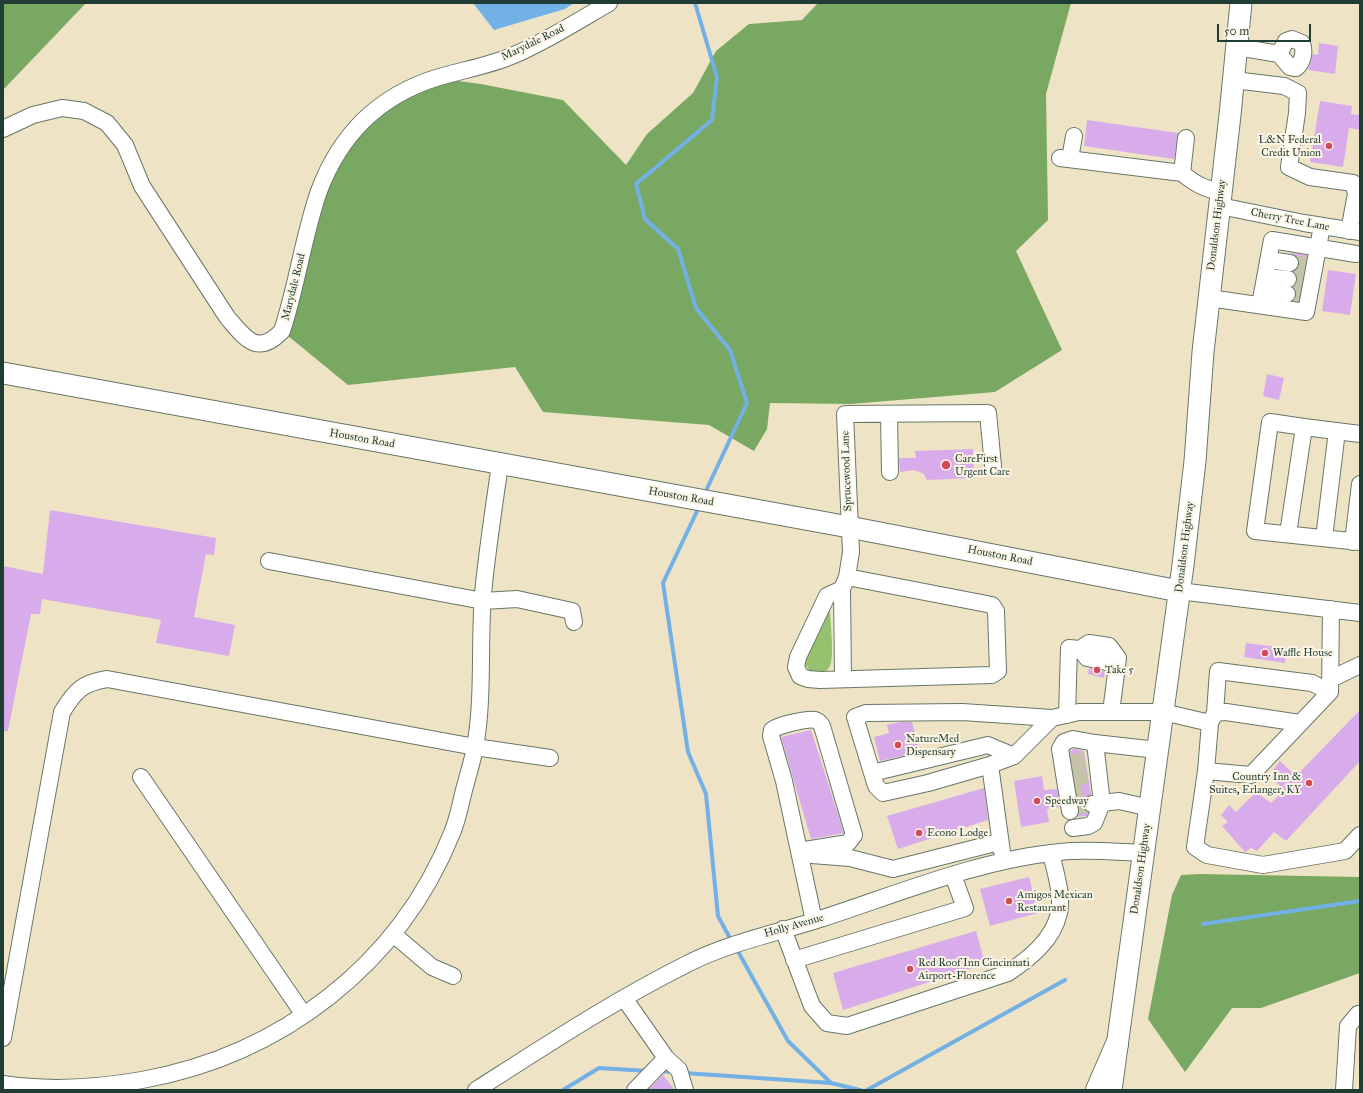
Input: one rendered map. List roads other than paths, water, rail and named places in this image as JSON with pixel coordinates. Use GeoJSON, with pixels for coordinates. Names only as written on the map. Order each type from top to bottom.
{"type":"FeatureCollection","features":[{"type":"Feature","properties":{"kind":"highway"},"geometry":{"type":"LineString","coordinates":[[1097,1090],[1117,1044]]}},
{"type":"Feature","properties":{"kind":"main road","name":"Donaldson Highway"},"geometry":{"type":"LineString","coordinates":[[1112,1090],[1179,591],[1195,460],[1209,298],[1234,80],[1241,3]]}},
{"type":"Feature","properties":{"kind":"main road","name":"Houston Road"},"geometry":{"type":"LineString","coordinates":[[3,374],[849,527],[1179,591]]}},
{"type":"Feature","properties":{"kind":"street","name":"Marydale Road"},"geometry":{"type":"LineString","coordinates":[[3,130],[33,115],[62,108],[84,111],[107,123],[125,145],[142,186],[227,317],[243,336],[254,344],[264,344],[274,340],[282,331],[320,191],[336,157],[362,121],[380,105],[413,86],[493,63],[515,54],[609,3]]}},
{"type":"Feature","properties":{"kind":"street"},"geometry":{"type":"LineString","coordinates":[[1237,47],[1279,54]]}},
{"type":"Feature","properties":{"kind":"street"},"geometry":{"type":"LineString","coordinates":[[1234,80],[1284,86],[1298,93],[1297,113],[1289,167],[1310,178],[1353,184],[1356,194],[1355,231]]}},
{"type":"Feature","properties":{"kind":"street"},"geometry":{"type":"LineString","coordinates":[[1074,136],[1065,158],[1182,173],[1186,138]]}},
{"type":"Feature","properties":{"kind":"street","name":"Cherry Tree Lane"},"geometry":{"type":"LineString","coordinates":[[1182,173],[1194,183],[1220,199],[1322,226],[1355,231]]}},
{"type":"Feature","properties":{"kind":"street"},"geometry":{"type":"LineString","coordinates":[[1262,291],[1306,312],[1309,281],[1322,226]]}},
{"type":"Feature","properties":{"kind":"street"},"geometry":{"type":"LineString","coordinates":[[1262,291],[1272,240],[1356,254]]}},
{"type":"Feature","properties":{"kind":"street"},"geometry":{"type":"LineString","coordinates":[[1268,260],[1290,264]]}},
{"type":"Feature","properties":{"kind":"street"},"geometry":{"type":"LineString","coordinates":[[1209,298],[1288,287]]}},
{"type":"Feature","properties":{"kind":"street"},"geometry":{"type":"LineString","coordinates":[[890,472],[889,414],[988,413],[993,466]]}},
{"type":"Feature","properties":{"kind":"street","name":"Sprucewood Lane"},"geometry":{"type":"LineString","coordinates":[[843,679],[845,583],[850,552],[845,414],[889,414]]}},
{"type":"Feature","properties":{"kind":"street"},"geometry":{"type":"LineString","coordinates":[[1360,434],[1270,422],[1254,531],[1357,542],[1360,484]]}},
{"type":"Feature","properties":{"kind":"street"},"geometry":{"type":"LineString","coordinates":[[1288,534],[1304,427]]}},
{"type":"Feature","properties":{"kind":"street"},"geometry":{"type":"LineString","coordinates":[[1324,538],[1337,431]]}},
{"type":"Feature","properties":{"kind":"street"},"geometry":{"type":"LineString","coordinates":[[3,1084],[24,1087],[78,1088],[118,1084],[172,1075],[219,1059],[262,1041],[304,1015],[352,978],[393,934],[428,883],[453,831],[475,747],[481,676],[483,601],[500,464]]}},
{"type":"Feature","properties":{"kind":"street"},"geometry":{"type":"LineString","coordinates":[[269,561],[483,601],[517,598],[572,610],[574,622]]}},
{"type":"Feature","properties":{"kind":"street"},"geometry":{"type":"LineString","coordinates":[[845,583],[990,603],[995,609],[999,668],[996,674],[962,677],[879,679],[808,679],[800,676],[796,667],[798,657],[827,596],[845,583]]}},
{"type":"Feature","properties":{"kind":"street","name":"Houston Road"},"geometry":{"type":"LineString","coordinates":[[1179,591],[1360,613]]}},
{"type":"Feature","properties":{"kind":"street"},"geometry":{"type":"LineString","coordinates":[[1330,685],[1331,609]]}},
{"type":"Feature","properties":{"kind":"street"},"geometry":{"type":"LineString","coordinates":[[1111,712],[1118,658],[1109,646],[1089,643],[1080,649],[1069,648],[1060,716],[1014,756],[990,765],[928,783],[883,793],[876,786],[855,717],[866,713],[962,712],[1060,716],[1079,712],[1111,712],[1163,712],[1213,718],[1226,712],[1300,723]]}},
{"type":"Feature","properties":{"kind":"street"},"geometry":{"type":"LineString","coordinates":[[1206,771],[1251,775],[1300,723],[1330,685],[1360,665]]}},
{"type":"Feature","properties":{"kind":"street"},"geometry":{"type":"LineString","coordinates":[[1330,685],[1218,671],[1195,847],[1207,855],[1263,865],[1345,851],[1360,834]]}},
{"type":"Feature","properties":{"kind":"street"},"geometry":{"type":"LineString","coordinates":[[3,1038],[62,712],[72,696],[84,686],[107,679],[475,747],[550,758]]}},
{"type":"Feature","properties":{"kind":"street"},"geometry":{"type":"LineString","coordinates":[[799,851],[848,843],[854,835],[822,726],[820,722],[813,719],[778,726],[772,730],[771,736],[784,781],[799,851],[814,921]]}},
{"type":"Feature","properties":{"kind":"street"},"geometry":{"type":"LineString","coordinates":[[1073,828],[1088,826],[1094,823],[1097,804],[1094,769],[1073,739],[1064,742],[1060,749],[1067,771],[1073,809],[1073,828],[1076,851]]}},
{"type":"Feature","properties":{"kind":"street"},"geometry":{"type":"LineString","coordinates":[[872,773],[988,745],[1014,756]]}},
{"type":"Feature","properties":{"kind":"street"},"geometry":{"type":"LineString","coordinates":[[1094,769],[1158,750]]}},
{"type":"Feature","properties":{"kind":"street"},"geometry":{"type":"LineString","coordinates":[[990,765],[1000,834],[999,842],[1004,861]]}},
{"type":"Feature","properties":{"kind":"street"},"geometry":{"type":"LineString","coordinates":[[141,777],[304,1015]]}},
{"type":"Feature","properties":{"kind":"street"},"geometry":{"type":"LineString","coordinates":[[1097,804],[1119,801],[1150,808]]}},
{"type":"Feature","properties":{"kind":"street"},"geometry":{"type":"LineString","coordinates":[[799,851],[811,855],[850,858],[893,869],[999,842]]}},
{"type":"Feature","properties":{"kind":"street","name":"Holly Avenue"},"geometry":{"type":"LineString","coordinates":[[476,1090],[624,998],[688,963],[716,951],[783,929],[814,921],[953,875],[1004,861],[1051,853],[1076,851],[1143,853]]}},
{"type":"Feature","properties":{"kind":"street"},"geometry":{"type":"LineString","coordinates":[[783,929],[812,1006],[827,1023],[847,1026],[1008,973],[1027,960],[1047,939],[1059,913],[1059,887],[1051,853]]}},
{"type":"Feature","properties":{"kind":"street"},"geometry":{"type":"LineString","coordinates":[[794,960],[965,908],[953,875]]}},
{"type":"Feature","properties":{"kind":"street"},"geometry":{"type":"LineString","coordinates":[[393,934],[432,967],[453,976]]}},
{"type":"Feature","properties":{"kind":"street"},"geometry":{"type":"LineString","coordinates":[[624,998],[666,1058],[679,1070],[685,1090]]}},
{"type":"Feature","properties":{"kind":"street"},"geometry":{"type":"LineString","coordinates":[[1344,1090],[1348,1026],[1358,1014],[1360,1014]]}},
{"type":"Feature","properties":{"kind":"street"},"geometry":{"type":"LineString","coordinates":[[635,1090],[666,1058]]}},
{"type":"Feature","properties":{"kind":"water"},"geometry":{"type":"Polygon","coordinates":[[[473,3],[574,3],[565,9],[494,30],[473,3]]]}},
{"type":"Feature","properties":{"kind":"waterway"},"geometry":{"type":"LineString","coordinates":[[695,3],[717,77],[712,120],[636,184],[645,219],[678,249],[696,308],[730,350],[747,403],[704,495]]}},
{"type":"Feature","properties":{"kind":"waterway"},"geometry":{"type":"LineString","coordinates":[[699,507],[663,583],[688,752],[706,794],[718,916],[732,942]]}},
{"type":"Feature","properties":{"kind":"waterway"},"geometry":{"type":"LineString","coordinates":[[1203,924],[1360,901]]}},
{"type":"Feature","properties":{"kind":"waterway"},"geometry":{"type":"LineString","coordinates":[[736,948],[788,1041],[831,1083]]}},
{"type":"Feature","properties":{"kind":"waterway"},"geometry":{"type":"LineString","coordinates":[[867,1090],[1065,980]]}},
{"type":"Feature","properties":{"kind":"waterway"},"geometry":{"type":"LineString","coordinates":[[563,1090],[599,1068],[648,1071]]}},
{"type":"Feature","properties":{"kind":"waterway"},"geometry":{"type":"LineString","coordinates":[[659,1071],[674,1072]]}},
{"type":"Feature","properties":{"kind":"waterway"},"geometry":{"type":"LineString","coordinates":[[685,1073],[831,1083],[860,1090]]}},
{"type":"Feature","properties":{"kind":"tunnel"},"geometry":{"type":"LineString","coordinates":[[1290,263],[1307,265]]}},
{"type":"Feature","properties":{"kind":"tunnel"},"geometry":{"type":"LineString","coordinates":[[1288,279],[1305,281]]}},
{"type":"Feature","properties":{"kind":"tunnel"},"geometry":{"type":"LineString","coordinates":[[1287,294],[1304,295]]}},
{"type":"Feature","properties":{"kind":"tunnel"},"geometry":{"type":"LineString","coordinates":[[1069,763],[1086,760]]}},
{"type":"Feature","properties":{"kind":"tunnel"},"geometry":{"type":"LineString","coordinates":[[1071,778],[1088,775]]}},
{"type":"Feature","properties":{"kind":"tunnel"},"geometry":{"type":"LineString","coordinates":[[1066,791],[1090,788]]}},
{"type":"Feature","properties":{"kind":"tunnel"},"geometry":{"type":"LineString","coordinates":[[1076,807],[1092,804]]}},
{"type":"Feature","properties":{"kind":"place","name":"L&N Federal Credit Union"},"geometry":{"type":"Point","coordinates":[1329,146]}},
{"type":"Feature","properties":{"kind":"place","name":"CareFirst Urgent Care"},"geometry":{"type":"Point","coordinates":[946,465]}},
{"type":"Feature","properties":{"kind":"place","name":"Waffle House"},"geometry":{"type":"Point","coordinates":[1265,653]}},
{"type":"Feature","properties":{"kind":"place","name":"Take 5"},"geometry":{"type":"Point","coordinates":[1097,670]}},
{"type":"Feature","properties":{"kind":"place","name":"NatureMed Dispensary"},"geometry":{"type":"Point","coordinates":[898,745]}},
{"type":"Feature","properties":{"kind":"place","name":"Country Inn & Suites, Erlanger, KY"},"geometry":{"type":"Point","coordinates":[1309,783]}},
{"type":"Feature","properties":{"kind":"place","name":"Speedway"},"geometry":{"type":"Point","coordinates":[1037,801]}},
{"type":"Feature","properties":{"kind":"place","name":"Econo Lodge"},"geometry":{"type":"Point","coordinates":[919,833]}},
{"type":"Feature","properties":{"kind":"place","name":"Amigos Mexican Restaurant"},"geometry":{"type":"Point","coordinates":[1009,901]}},
{"type":"Feature","properties":{"kind":"place","name":"Red Roof Inn Cincinnati Airport-Florence"},"geometry":{"type":"Point","coordinates":[910,969]}}]}
